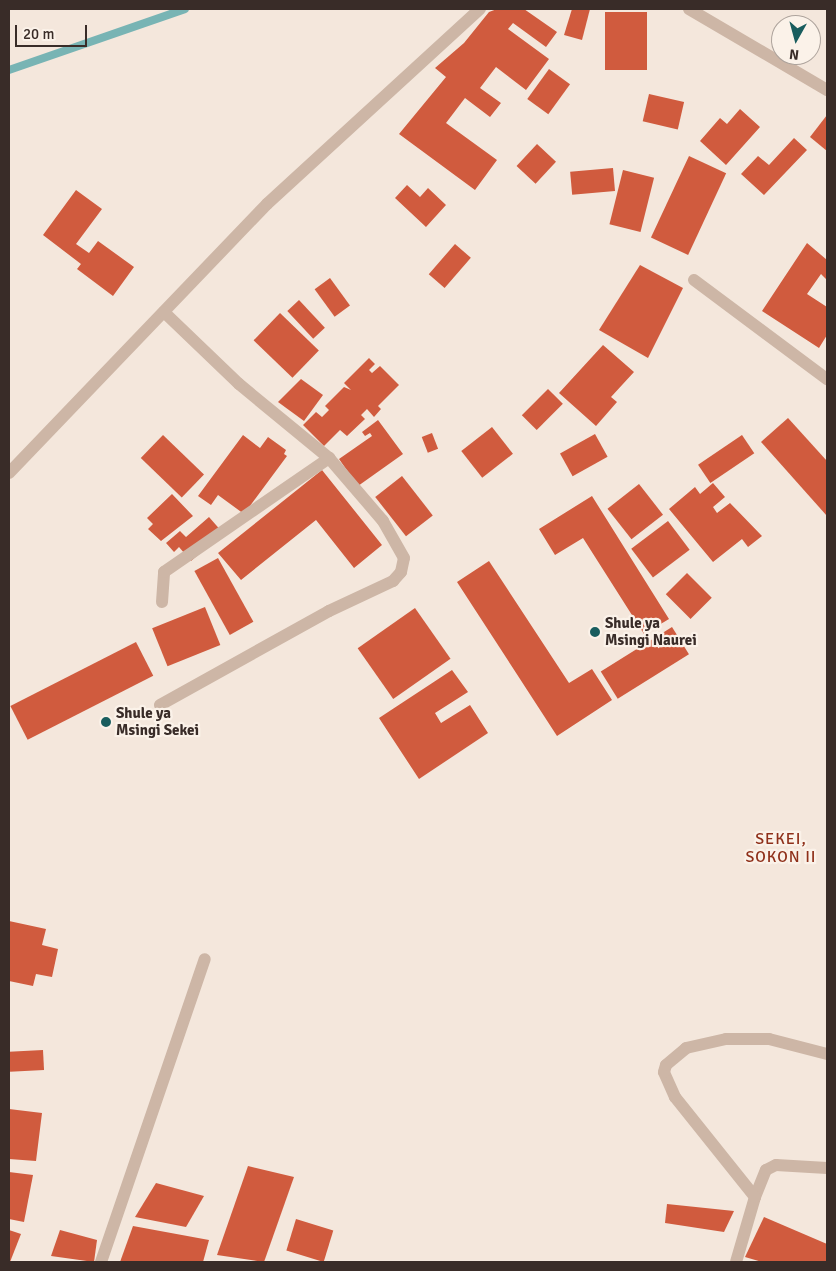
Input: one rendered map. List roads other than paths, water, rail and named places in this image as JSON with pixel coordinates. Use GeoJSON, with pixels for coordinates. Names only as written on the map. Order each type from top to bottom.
{"type":"FeatureCollection","features":[{"type":"Feature","properties":{"kind":"street"},"geometry":{"type":"LineString","coordinates":[[9,473],[268,204],[480,9]]}},
{"type":"Feature","properties":{"kind":"street"},"geometry":{"type":"LineString","coordinates":[[689,9],[827,90]]}},
{"type":"Feature","properties":{"kind":"street"},"geometry":{"type":"LineString","coordinates":[[694,280],[827,379]]}},
{"type":"Feature","properties":{"kind":"street"},"geometry":{"type":"LineString","coordinates":[[160,705],[329,611],[394,581],[402,572],[404,558],[383,521],[329,458],[239,384],[164,312]]}},
{"type":"Feature","properties":{"kind":"street"},"geometry":{"type":"LineString","coordinates":[[162,602],[164,572],[329,458]]}},
{"type":"Feature","properties":{"kind":"street"},"geometry":{"type":"LineString","coordinates":[[101,1262],[206,959]]}},
{"type":"Feature","properties":{"kind":"street"},"geometry":{"type":"LineString","coordinates":[[755,1197],[675,1097],[664,1072],[666,1065],[686,1048],[726,1039],[769,1039],[827,1054]]}},
{"type":"Feature","properties":{"kind":"street"},"geometry":{"type":"LineString","coordinates":[[736,1262],[755,1197],[766,1170],[776,1165],[827,1168]]}},
{"type":"Feature","properties":{"kind":"waterway"},"geometry":{"type":"LineString","coordinates":[[9,70],[185,9]]}},
{"type":"Feature","properties":{"kind":"place","name":"Shule ya Msingi Naurei"},"geometry":{"type":"Point","coordinates":[595,632]}},
{"type":"Feature","properties":{"kind":"place","name":"Shule ya Msingi Sekei"},"geometry":{"type":"Point","coordinates":[106,722]}},
{"type":"Feature","properties":{"kind":"district","name":"SEKEI, SOKON II"},"geometry":{"type":"Point","coordinates":[781,848]}}]}
